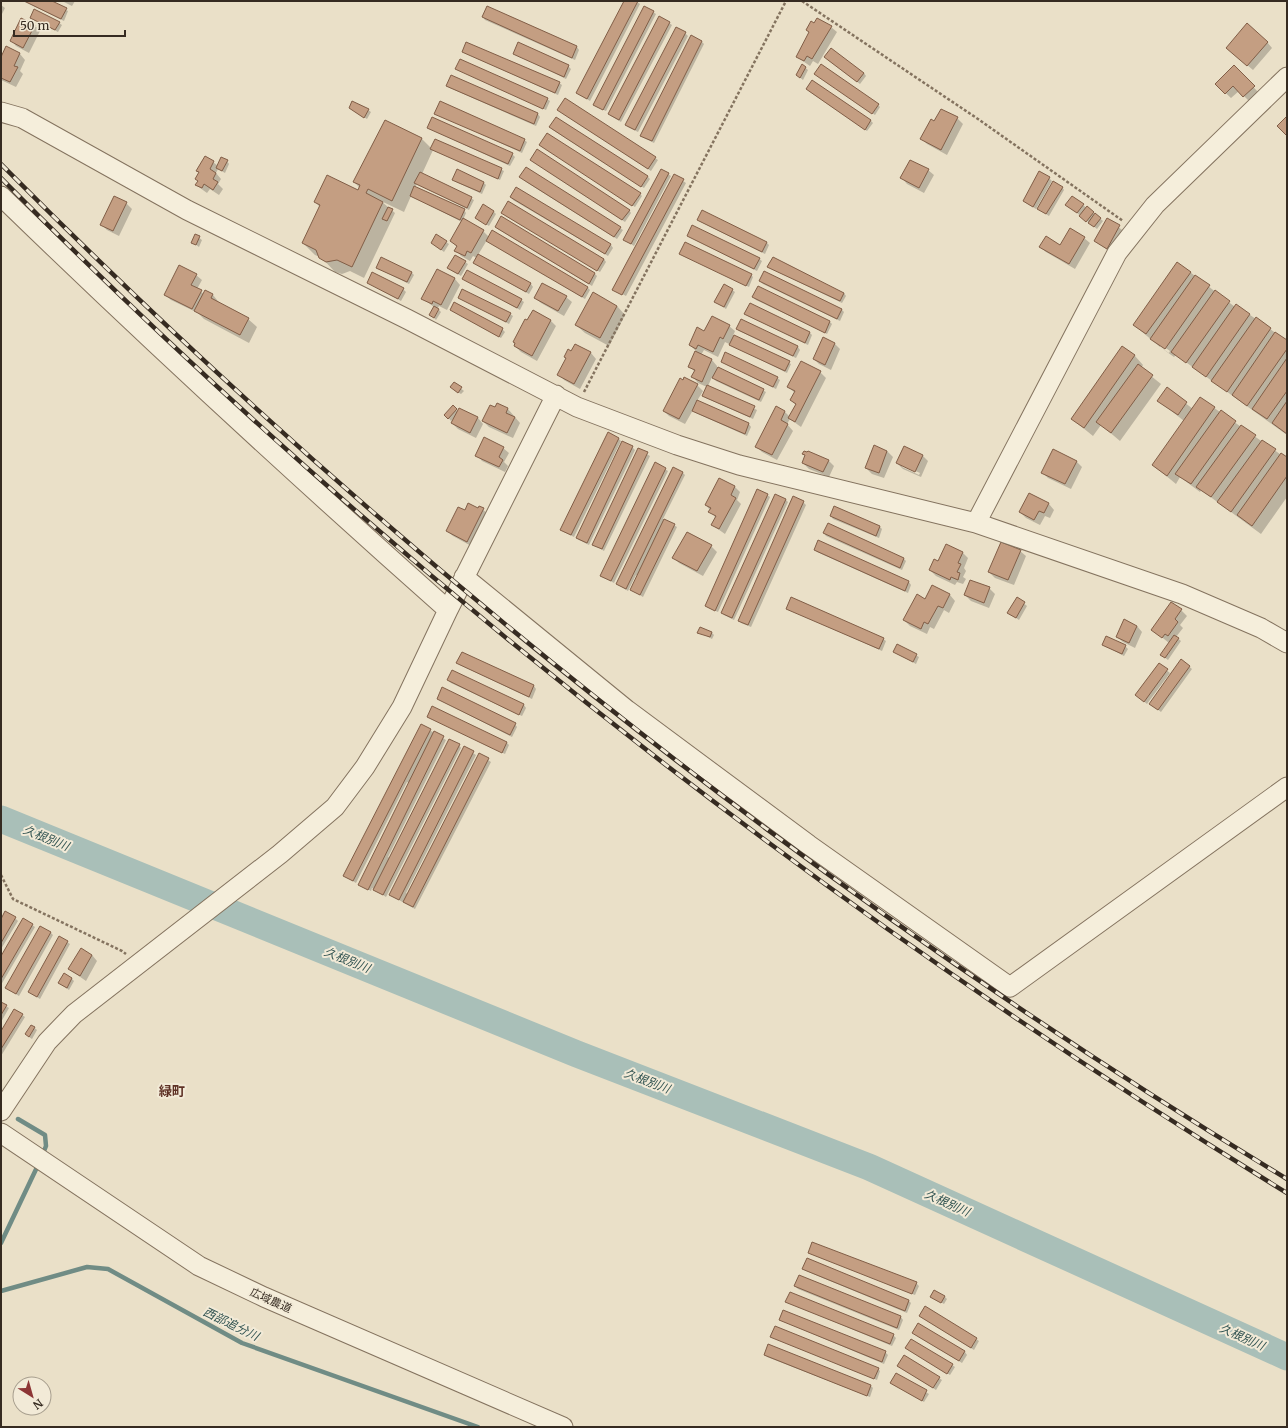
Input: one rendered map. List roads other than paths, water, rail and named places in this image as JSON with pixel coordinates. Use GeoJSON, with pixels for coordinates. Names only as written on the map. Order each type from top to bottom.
{"type":"FeatureCollection","features":[{"type":"Feature","properties":{"kind":"street"},"geometry":{"type":"LineString","coordinates":[[976,523],[1117,253],[1134,229],[1155,205],[1287,77]]}},
{"type":"Feature","properties":{"kind":"street"},"geometry":{"type":"LineString","coordinates":[[1,112],[22,118],[187,210],[556,395],[577,407],[677,445],[739,465],[976,523],[1182,594],[1261,628],[1287,643]]}},
{"type":"Feature","properties":{"kind":"street"},"geometry":{"type":"LineString","coordinates":[[1,196],[89,282],[273,454],[448,610]]}},
{"type":"Feature","properties":{"kind":"street"},"geometry":{"type":"LineString","coordinates":[[1,1112],[47,1042],[74,1014],[154,954],[335,807],[365,767],[402,707],[464,577],[556,395]]}},
{"type":"Feature","properties":{"kind":"street"},"geometry":{"type":"LineString","coordinates":[[464,577],[627,710],[809,845],[1010,987],[1287,787]]}},
{"type":"Feature","properties":{"kind":"street","name":"広域農道"},"geometry":{"type":"LineString","coordinates":[[1,1133],[199,1266],[264,1297],[563,1427]]}},
{"type":"Feature","properties":{"kind":"waterway","name":"久根別川"},"geometry":{"type":"LineString","coordinates":[[1,819],[577,1054],[869,1167],[1287,1357]]}},
{"type":"Feature","properties":{"kind":"waterway","name":"西部追分川"},"geometry":{"type":"LineString","coordinates":[[18,1119],[45,1135],[46,1146],[42,1156]]}},
{"type":"Feature","properties":{"kind":"waterway","name":"西部追分川"},"geometry":{"type":"LineString","coordinates":[[1,1243],[39,1163]]}},
{"type":"Feature","properties":{"kind":"waterway","name":"西部追分川"},"geometry":{"type":"LineString","coordinates":[[1,1291],[87,1267],[108,1269],[242,1343],[478,1427]]}},
{"type":"Feature","properties":{"kind":"railway"},"geometry":{"type":"LineString","coordinates":[[1,164],[148,308],[299,447],[454,581],[613,711],[776,836],[942,955],[1113,1070],[1287,1179]]}},
{"type":"Feature","properties":{"kind":"railway"},"geometry":{"type":"LineString","coordinates":[[1,178],[148,322],[299,461],[454,595],[614,724],[777,849],[943,968],[1113,1083],[1287,1193]]}},
{"type":"Feature","properties":{"kind":"district","name":"緑町"},"geometry":{"type":"Point","coordinates":[172,1091]}}]}
